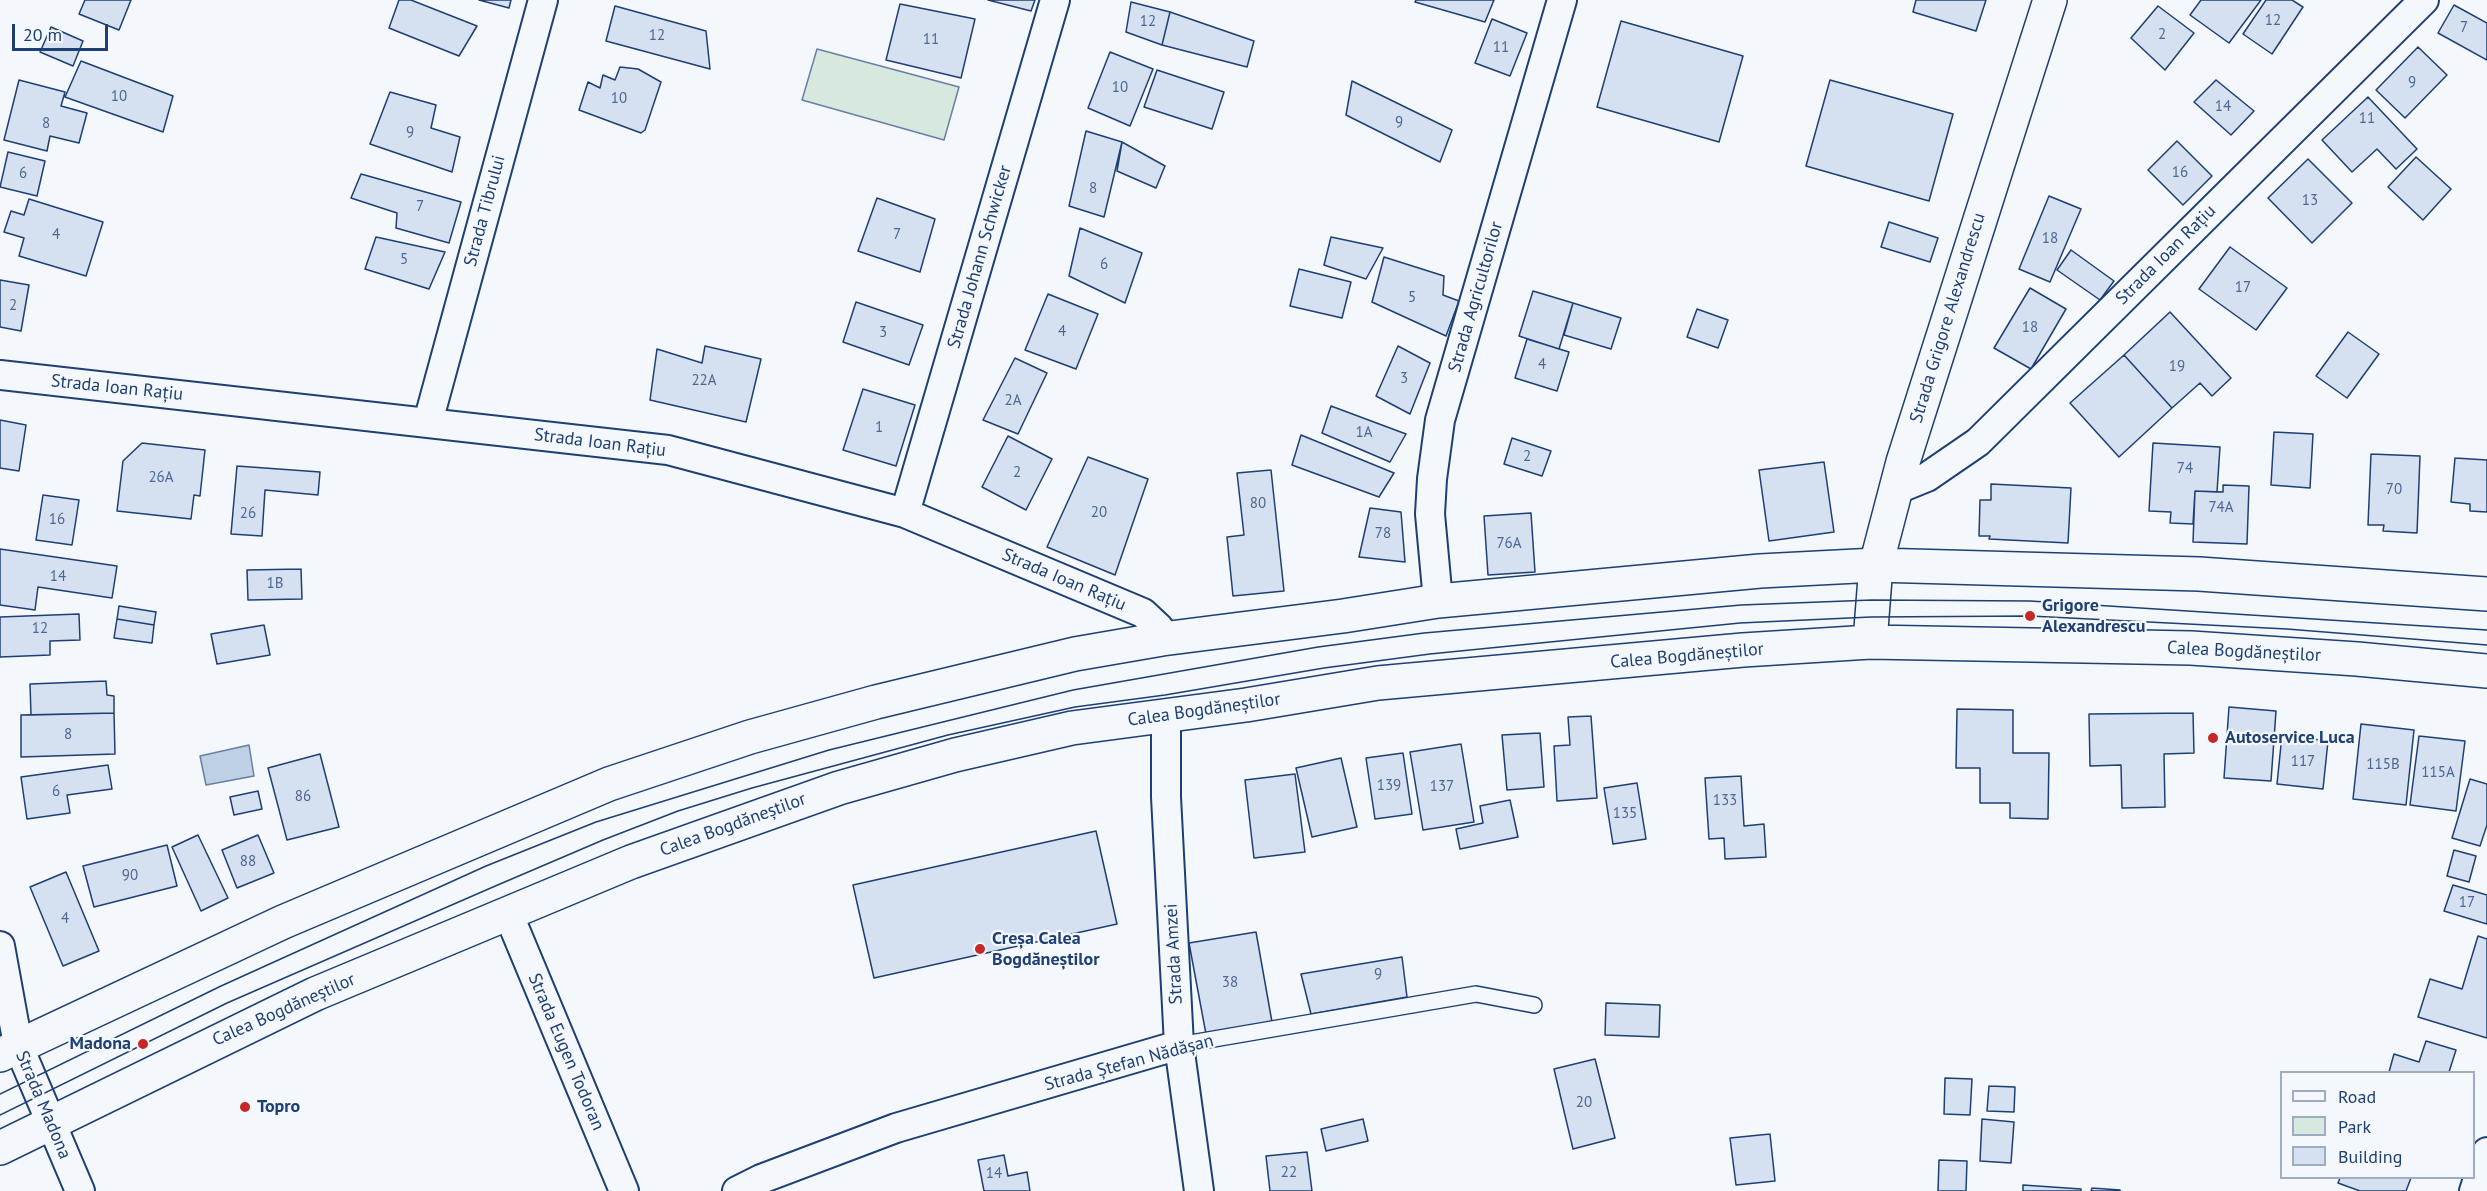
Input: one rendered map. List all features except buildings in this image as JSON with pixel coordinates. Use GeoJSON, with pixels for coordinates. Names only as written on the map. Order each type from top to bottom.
{"type":"FeatureCollection","features":[{"type":"Feature","properties":{"kind":"main road","name":"Strada Grigore Alexandrescu"},"geometry":{"type":"LineString","coordinates":[[1870,642],[1876,565],[1895,490],[2017,97],[2050,0]]}},
{"type":"Feature","properties":{"kind":"main road"},"geometry":{"type":"LineString","coordinates":[[9,1050],[283,922],[609,784],[750,737],[876,702],[1075,654],[1162,639],[1343,616],[1438,601],[1760,571],[1876,565],[2199,574],[2487,594]]}},
{"type":"Feature","properties":{"kind":"main road","name":"Calea Bogdăneștilor"},"geometry":{"type":"LineString","coordinates":[[0,1148],[315,994],[631,862],[839,788],[955,755],[1072,728],[1166,716],[1378,683],[1743,650],[1870,642],[2191,648],[2357,659],[2487,671]]}},
{"type":"Feature","properties":{"kind":"street","name":"Strada Tibrului"},"geometry":{"type":"LineString","coordinates":[[428,422],[543,0]]}},
{"type":"Feature","properties":{"kind":"street","name":"Strada Johann Schwicker"},"geometry":{"type":"LineString","coordinates":[[905,513],[1055,0]]}},
{"type":"Feature","properties":{"kind":"street","name":"Strada Agricultorilor"},"geometry":{"type":"LineString","coordinates":[[1438,601],[1430,514],[1431,479],[1440,420],[1562,0]]}},
{"type":"Feature","properties":{"kind":"street","name":"Strada Ioan Rațiu"},"geometry":{"type":"LineString","coordinates":[[1895,490],[1927,477],[1978,442],[2424,0]]}},
{"type":"Feature","properties":{"kind":"street","name":"Strada Ioan Rațiu"},"geometry":{"type":"LineString","coordinates":[[0,375],[668,450],[905,513],[1143,614],[1159,628],[1162,639]]}},
{"type":"Feature","properties":{"kind":"street","name":"Strada Amzei"},"geometry":{"type":"LineString","coordinates":[[1166,716],[1166,797],[1179,1046],[1199,1191]]}},
{"type":"Feature","properties":{"kind":"street","name":"Strada Eugen Todoran"},"geometry":{"type":"LineString","coordinates":[[508,913],[624,1191]]}},
{"type":"Feature","properties":{"kind":"street","name":"Strada Madona"},"geometry":{"type":"LineString","coordinates":[[0,946],[9,1050],[50,1123],[80,1191]]}},
{"type":"Feature","properties":{"kind":"street","name":"Strada Ștefan Nădășan"},"geometry":{"type":"LineString","coordinates":[[737,1191],[761,1179],[896,1128],[1179,1046]]}},
{"type":"Feature","properties":{"kind":"street"},"geometry":{"type":"LineString","coordinates":[[2474,1191],[2487,1152]]}},
{"type":"Feature","properties":{"kind":"lane","name":"Strada Ștefan Nădășan"},"geometry":{"type":"LineString","coordinates":[[1179,1046],[1476,994],[1534,1005]]}},
{"type":"Feature","properties":{"kind":"green space"},"geometry":{"type":"Polygon","coordinates":[[[817,49],[959,87],[944,140],[802,100],[817,49]]]}},
{"type":"Feature","properties":{"kind":"water"},"geometry":{"type":"Polygon","coordinates":[[[249,745],[254,776],[206,785],[200,756],[249,745]]]}},
{"type":"Feature","properties":{"kind":"tram line"},"geometry":{"type":"LineString","coordinates":[[0,1094],[221,986],[486,866],[596,822],[829,750],[1073,690],[1318,647],[1424,633],[1741,605],[1872,600],[2030,601],[2487,630]]}},
{"type":"Feature","properties":{"kind":"tram line"},"geometry":{"type":"LineString","coordinates":[[0,1115],[227,1003],[603,840],[678,811],[752,788],[948,735],[1075,707],[1165,695],[1324,668],[1430,654],[1740,623],[1871,617],[2030,616],[2287,629],[2487,645]]}},
{"type":"Feature","properties":{"kind":"place","name":"Grigore Alexandrescu"},"geometry":{"type":"Point","coordinates":[2030,616]}},
{"type":"Feature","properties":{"kind":"place","name":"Autoservice Luca"},"geometry":{"type":"Point","coordinates":[2213,738]}},
{"type":"Feature","properties":{"kind":"place","name":"Creșa Calea Bogdăneștilor"},"geometry":{"type":"Point","coordinates":[980,949]}},
{"type":"Feature","properties":{"kind":"place","name":"Madona"},"geometry":{"type":"Point","coordinates":[143,1044]}},
{"type":"Feature","properties":{"kind":"place","name":"Topro"},"geometry":{"type":"Point","coordinates":[245,1107]}}]}
